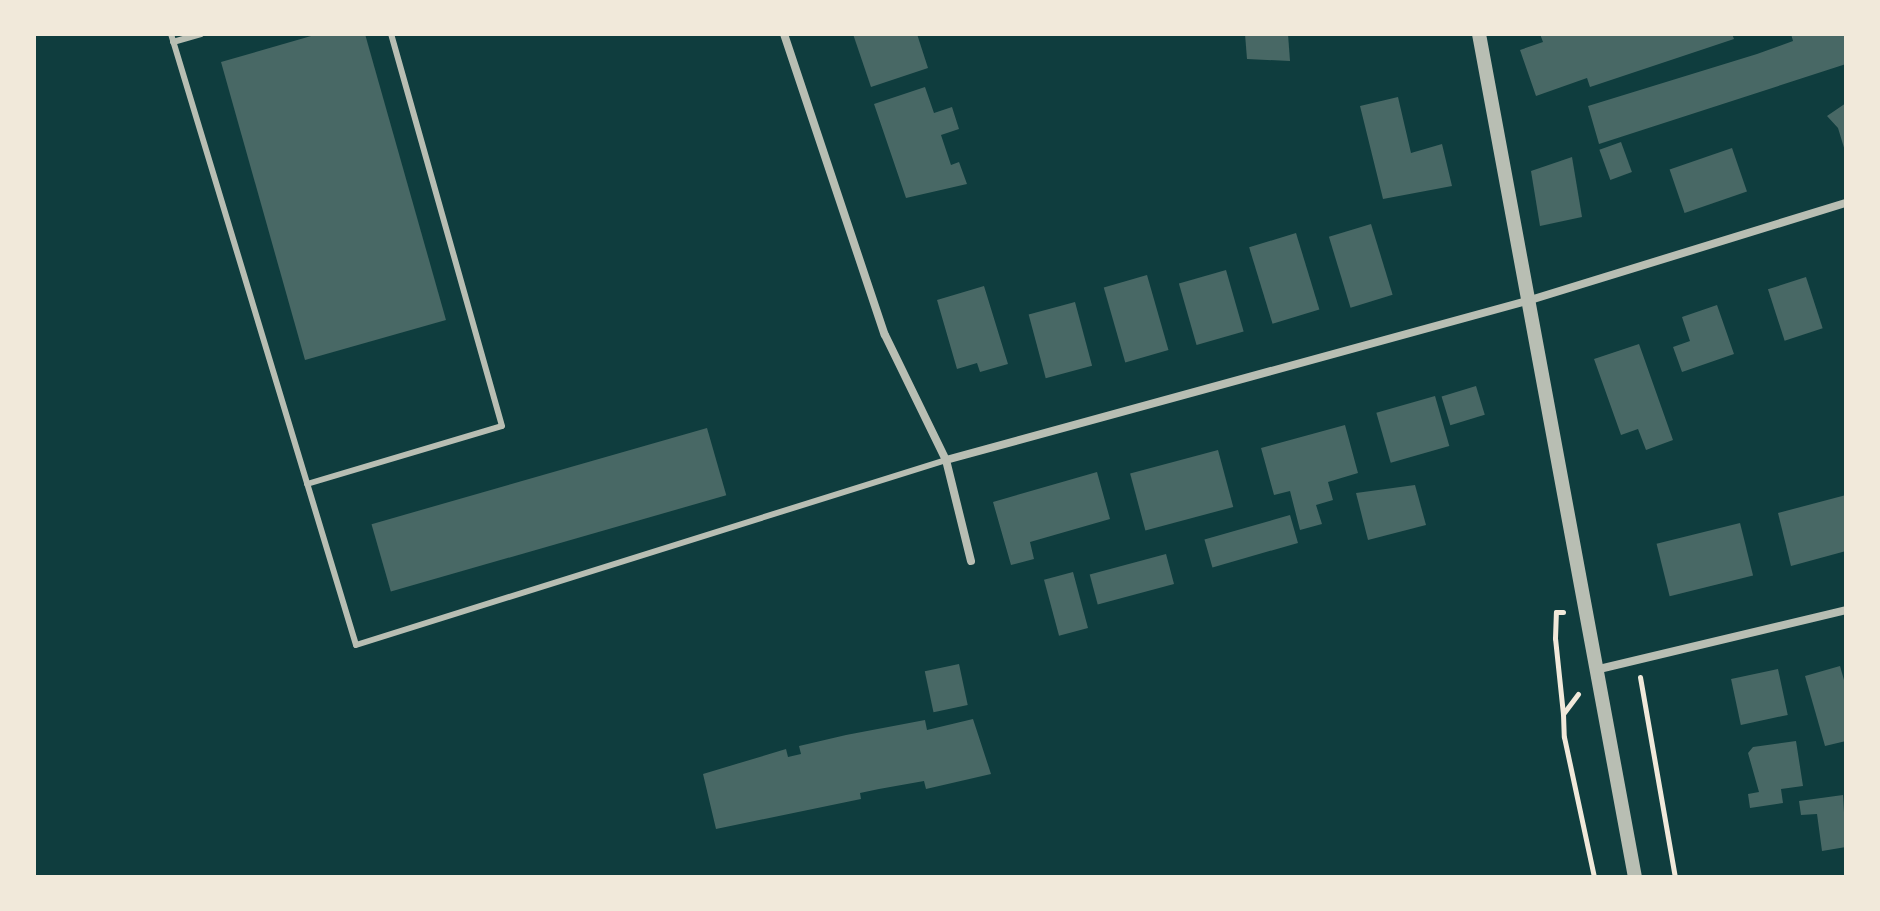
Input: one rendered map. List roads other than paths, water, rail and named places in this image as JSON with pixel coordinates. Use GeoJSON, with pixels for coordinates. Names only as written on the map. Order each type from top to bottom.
{"type":"FeatureCollection","features":[{"type":"Feature","properties":{"kind":"street"},"geometry":{"type":"LineString","coordinates":[[784,34],[885,335],[946,460],[971,561]]}},
{"type":"Feature","properties":{"kind":"street"},"geometry":{"type":"LineString","coordinates":[[1479,34],[1635,877]]}},
{"type":"Feature","properties":{"kind":"street"},"geometry":{"type":"LineString","coordinates":[[946,460],[1527,301],[1846,203]]}},
{"type":"Feature","properties":{"kind":"street"},"geometry":{"type":"LineString","coordinates":[[1595,670],[1846,610]]}},
{"type":"Feature","properties":{"kind":"lane"},"geometry":{"type":"LineString","coordinates":[[201,34],[172,38],[356,645],[946,460]]}},
{"type":"Feature","properties":{"kind":"lane"},"geometry":{"type":"LineString","coordinates":[[307,484],[502,426],[391,34]]}}]}
